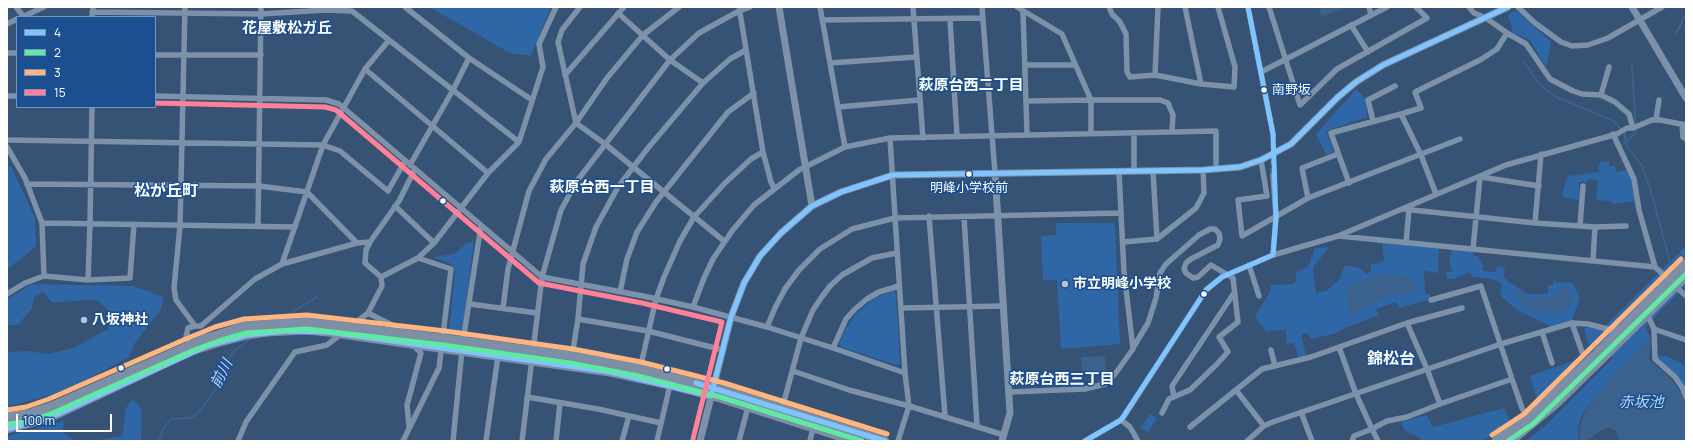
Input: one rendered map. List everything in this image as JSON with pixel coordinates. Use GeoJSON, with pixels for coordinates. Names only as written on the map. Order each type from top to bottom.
{"type":"FeatureCollection","features":[{"type":"Feature","properties":{"kind":"main road"},"geometry":{"type":"LineString","coordinates":[[1511,441],[1601,354],[1686,268]]}},
{"type":"Feature","properties":{"kind":"main road"},"geometry":{"type":"LineString","coordinates":[[7,429],[49,418],[193,347],[204,339],[245,326],[307,322],[442,338],[462,346],[498,356],[610,372],[670,385],[712,391],[748,407],[854,441]]}},
{"type":"Feature","properties":{"kind":"main road"},"geometry":{"type":"LineString","coordinates":[[7,417],[28,414],[52,406],[193,347],[247,335],[267,332],[306,330],[441,348],[462,346],[532,351],[572,356],[640,369],[712,391],[782,409],[885,441]]}},
{"type":"Feature","properties":{"kind":"main road"},"geometry":{"type":"LineString","coordinates":[[1496,441],[1530,422]]}},
{"type":"Feature","properties":{"kind":"street"},"geometry":{"type":"LineString","coordinates":[[16,7],[21,16]]}},
{"type":"Feature","properties":{"kind":"street"},"geometry":{"type":"LineString","coordinates":[[24,16],[44,7]]}},
{"type":"Feature","properties":{"kind":"street"},"geometry":{"type":"LineString","coordinates":[[258,225],[261,55],[260,7]]}},
{"type":"Feature","properties":{"kind":"street"},"geometry":{"type":"LineString","coordinates":[[405,7],[470,58],[532,100]]}},
{"type":"Feature","properties":{"kind":"street"},"geometry":{"type":"LineString","coordinates":[[381,277],[418,258],[434,243],[488,173],[520,142],[542,67],[539,44],[556,7]]}},
{"type":"Feature","properties":{"kind":"street"},"geometry":{"type":"LineString","coordinates":[[580,7],[562,30],[558,42],[576,123],[605,144],[724,242]]}},
{"type":"Feature","properties":{"kind":"street"},"geometry":{"type":"LineString","coordinates":[[565,75],[624,7]]}},
{"type":"Feature","properties":{"kind":"street"},"geometry":{"type":"LineString","coordinates":[[503,308],[508,269],[529,191],[546,159],[576,123],[607,78],[643,35],[679,7]]}},
{"type":"Feature","properties":{"kind":"street"},"geometry":{"type":"LineString","coordinates":[[522,441],[542,277],[561,210],[577,181],[670,60],[699,33],[739,9],[750,7]]}},
{"type":"Feature","properties":{"kind":"street"},"geometry":{"type":"LineString","coordinates":[[779,7],[812,206]]}},
{"type":"Feature","properties":{"kind":"street"},"geometry":{"type":"LineString","coordinates":[[820,7],[845,147]]}},
{"type":"Feature","properties":{"kind":"street"},"geometry":{"type":"LineString","coordinates":[[913,7],[922,138]]}},
{"type":"Feature","properties":{"kind":"street"},"geometry":{"type":"LineString","coordinates":[[793,371],[849,390],[977,426],[1003,438],[1010,413],[1009,392],[997,217],[996,173],[982,7]]}},
{"type":"Feature","properties":{"kind":"street"},"geometry":{"type":"LineString","coordinates":[[1017,7],[1062,34],[1091,100],[1091,133]]}},
{"type":"Feature","properties":{"kind":"street"},"geometry":{"type":"LineString","coordinates":[[1109,7],[1112,14],[1120,22],[1126,34],[1127,72],[1130,77],[1154,76],[1201,84],[1234,87],[1235,66],[1218,7]]}},
{"type":"Feature","properties":{"kind":"street"},"geometry":{"type":"LineString","coordinates":[[1154,76],[1158,7]]}},
{"type":"Feature","properties":{"kind":"street"},"geometry":{"type":"LineString","coordinates":[[1185,7],[1201,84]]}},
{"type":"Feature","properties":{"kind":"street"},"geometry":{"type":"LineString","coordinates":[[1248,7],[1273,134]]}},
{"type":"Feature","properties":{"kind":"street"},"geometry":{"type":"LineString","coordinates":[[1269,7],[1300,104],[1337,69],[1427,18],[1416,7]]}},
{"type":"Feature","properties":{"kind":"street"},"geometry":{"type":"LineString","coordinates":[[1369,7],[1371,15]]}},
{"type":"Feature","properties":{"kind":"street"},"geometry":{"type":"LineString","coordinates":[[1261,72],[1387,7]]}},
{"type":"Feature","properties":{"kind":"street"},"geometry":{"type":"LineString","coordinates":[[1468,7],[1474,13],[1486,18],[1526,44],[1550,79],[1573,92],[1601,95],[1615,102],[1629,114],[1630,128]]}},
{"type":"Feature","properties":{"kind":"street"},"geometry":{"type":"LineString","coordinates":[[700,441],[731,317],[744,283],[760,256],[781,233],[812,206],[841,192],[893,175],[1203,170],[1240,166],[1261,160],[1291,144],[1338,97],[1356,82],[1383,65],[1508,7]]}},
{"type":"Feature","properties":{"kind":"street"},"geometry":{"type":"LineString","coordinates":[[1518,7],[1535,23],[1561,42],[1572,46],[1588,45],[1608,38],[1662,7]]}},
{"type":"Feature","properties":{"kind":"street"},"geometry":{"type":"LineString","coordinates":[[1632,7],[1686,98]]}},
{"type":"Feature","properties":{"kind":"street"},"geometry":{"type":"LineString","coordinates":[[93,12],[185,10],[261,14],[354,9],[389,40],[520,142]]}},
{"type":"Feature","properties":{"kind":"street"},"geometry":{"type":"LineString","coordinates":[[739,9],[763,152],[774,188]]}},
{"type":"Feature","properties":{"kind":"street"},"geometry":{"type":"LineString","coordinates":[[185,10],[182,185],[174,288],[176,300],[195,326]]}},
{"type":"Feature","properties":{"kind":"street"},"geometry":{"type":"LineString","coordinates":[[1023,11],[1027,134]]}},
{"type":"Feature","properties":{"kind":"street"},"geometry":{"type":"LineString","coordinates":[[618,13],[670,60],[703,83]]}},
{"type":"Feature","properties":{"kind":"street"},"geometry":{"type":"LineString","coordinates":[[822,20],[983,18]]}},
{"type":"Feature","properties":{"kind":"street"},"geometry":{"type":"LineString","coordinates":[[950,19],[957,136]]}},
{"type":"Feature","properties":{"kind":"street"},"geometry":{"type":"LineString","coordinates":[[7,24],[16,20]]}},
{"type":"Feature","properties":{"kind":"street"},"geometry":{"type":"LineString","coordinates":[[1351,25],[1368,52]]}},
{"type":"Feature","properties":{"kind":"street"},"geometry":{"type":"LineString","coordinates":[[1349,183],[1331,133],[1420,108],[1416,92],[1480,60],[1497,49],[1507,33]]}},
{"type":"Feature","properties":{"kind":"street"},"geometry":{"type":"LineString","coordinates":[[282,264],[323,146],[365,69],[389,40]]}},
{"type":"Feature","properties":{"kind":"street"},"geometry":{"type":"LineString","coordinates":[[572,356],[578,319],[583,264],[596,227],[618,187],[632,167],[703,83],[730,59],[746,50]]}},
{"type":"Feature","properties":{"kind":"street"},"geometry":{"type":"LineString","coordinates":[[156,55],[261,55]]}},
{"type":"Feature","properties":{"kind":"street"},"geometry":{"type":"LineString","coordinates":[[830,63],[916,57]]}},
{"type":"Feature","properties":{"kind":"street"},"geometry":{"type":"LineString","coordinates":[[410,165],[470,58]]}},
{"type":"Feature","properties":{"kind":"street"},"geometry":{"type":"LineString","coordinates":[[1025,65],[1075,65]]}},
{"type":"Feature","properties":{"kind":"street"},"geometry":{"type":"LineString","coordinates":[[1601,95],[1609,67]]}},
{"type":"Feature","properties":{"kind":"street"},"geometry":{"type":"LineString","coordinates":[[365,69],[488,173]]}},
{"type":"Feature","properties":{"kind":"street"},"geometry":{"type":"LineString","coordinates":[[1373,121],[1368,100],[1395,86]]}},
{"type":"Feature","properties":{"kind":"street"},"geometry":{"type":"LineString","coordinates":[[620,292],[627,259],[637,232],[664,193],[728,112],[754,93]]}},
{"type":"Feature","properties":{"kind":"street"},"geometry":{"type":"LineString","coordinates":[[156,96],[326,100],[339,104],[542,277],[656,299],[731,317],[833,348],[905,373]]}},
{"type":"Feature","properties":{"kind":"street"},"geometry":{"type":"LineString","coordinates":[[838,107],[919,100]]}},
{"type":"Feature","properties":{"kind":"street"},"geometry":{"type":"LineString","coordinates":[[1027,101],[1160,100],[1168,103],[1173,115],[1172,132]]}},
{"type":"Feature","properties":{"kind":"street"},"geometry":{"type":"LineString","coordinates":[[1656,120],[1659,100]]}},
{"type":"Feature","properties":{"kind":"street"},"geometry":{"type":"LineString","coordinates":[[88,280],[92,108]]}},
{"type":"Feature","properties":{"kind":"street"},"geometry":{"type":"LineString","coordinates":[[1401,114],[1421,155],[1436,194]]}},
{"type":"Feature","properties":{"kind":"street"},"geometry":{"type":"LineString","coordinates":[[1086,441],[1121,420],[1206,290],[1216,281],[1227,275],[1273,255],[1338,236],[1506,165],[1541,154],[1656,120],[1684,125],[1683,137],[1686,139]]}},
{"type":"Feature","properties":{"kind":"street"},"geometry":{"type":"LineString","coordinates":[[693,308],[704,278],[724,242],[754,205],[774,188],[806,166],[845,147],[890,138],[1216,131],[1216,169]]}},
{"type":"Feature","properties":{"kind":"street"},"geometry":{"type":"LineString","coordinates":[[1134,133],[1134,171]]}},
{"type":"Feature","properties":{"kind":"street"},"geometry":{"type":"LineString","coordinates":[[1616,133],[1634,179],[1639,210],[1655,267],[1686,296]]}},
{"type":"Feature","properties":{"kind":"street"},"geometry":{"type":"LineString","coordinates":[[890,138],[905,373],[909,406],[898,441]]}},
{"type":"Feature","properties":{"kind":"street"},"geometry":{"type":"LineString","coordinates":[[1261,160],[1267,196],[1238,200],[1242,236],[1308,198],[1460,139]]}},
{"type":"Feature","properties":{"kind":"street"},"geometry":{"type":"LineString","coordinates":[[7,140],[323,146],[340,151],[388,191],[405,160]]}},
{"type":"Feature","properties":{"kind":"street"},"geometry":{"type":"LineString","coordinates":[[7,147],[27,184],[42,223],[44,276]]}},
{"type":"Feature","properties":{"kind":"street"},"geometry":{"type":"LineString","coordinates":[[640,369],[656,299],[672,259],[694,217],[725,183],[751,159],[763,152]]}},
{"type":"Feature","properties":{"kind":"street"},"geometry":{"type":"LineString","coordinates":[[1308,198],[1302,168],[1338,154]]}},
{"type":"Feature","properties":{"kind":"street"},"geometry":{"type":"LineString","coordinates":[[1535,223],[1541,154]]}},
{"type":"Feature","properties":{"kind":"street"},"geometry":{"type":"LineString","coordinates":[[238,441],[246,422],[295,352],[327,345],[368,313],[382,286],[381,277],[365,263],[366,250],[395,206],[415,169]]}},
{"type":"Feature","properties":{"kind":"street"},"geometry":{"type":"LineString","coordinates":[[1124,242],[1157,239],[1196,208],[1204,193],[1203,170]]}},
{"type":"Feature","properties":{"kind":"street"},"geometry":{"type":"LineString","coordinates":[[1119,171],[1124,242],[1124,272],[1133,349]]}},
{"type":"Feature","properties":{"kind":"street"},"geometry":{"type":"LineString","coordinates":[[1153,171],[1157,239]]}},
{"type":"Feature","properties":{"kind":"street"},"geometry":{"type":"LineString","coordinates":[[1273,255],[1276,217],[1274,175]]}},
{"type":"Feature","properties":{"kind":"street"},"geometry":{"type":"LineString","coordinates":[[1480,177],[1539,186]]}},
{"type":"Feature","properties":{"kind":"street"},"geometry":{"type":"LineString","coordinates":[[1473,249],[1480,177]]}},
{"type":"Feature","properties":{"kind":"street"},"geometry":{"type":"LineString","coordinates":[[27,184],[259,186],[307,192],[357,243]]}},
{"type":"Feature","properties":{"kind":"street"},"geometry":{"type":"LineString","coordinates":[[1580,226],[1583,186]]}},
{"type":"Feature","properties":{"kind":"street"},"geometry":{"type":"LineString","coordinates":[[395,206],[434,243]]}},
{"type":"Feature","properties":{"kind":"street"},"geometry":{"type":"LineString","coordinates":[[1402,208],[1535,223],[1595,227],[1626,226]]}},
{"type":"Feature","properties":{"kind":"street"},"geometry":{"type":"LineString","coordinates":[[1406,243],[1409,209]]}},
{"type":"Feature","properties":{"kind":"street"},"geometry":{"type":"LineString","coordinates":[[767,327],[785,290],[799,270],[820,249],[852,229],[895,218],[929,216],[964,218],[1121,213]]}},
{"type":"Feature","properties":{"kind":"street"},"geometry":{"type":"LineString","coordinates":[[929,216],[945,416]]}},
{"type":"Feature","properties":{"kind":"street"},"geometry":{"type":"LineString","coordinates":[[964,218],[977,426]]}},
{"type":"Feature","properties":{"kind":"street"},"geometry":{"type":"LineString","coordinates":[[42,223],[180,226],[258,225],[295,227]]}},
{"type":"Feature","properties":{"kind":"street"},"geometry":{"type":"LineString","coordinates":[[7,294],[25,283],[44,276],[88,280],[130,278],[134,224]]}},
{"type":"Feature","properties":{"kind":"street"},"geometry":{"type":"LineString","coordinates":[[453,441],[462,346],[470,304],[481,226]]}},
{"type":"Feature","properties":{"kind":"street"},"geometry":{"type":"LineString","coordinates":[[1593,260],[1595,227]]}},
{"type":"Feature","properties":{"kind":"street"},"geometry":{"type":"LineString","coordinates":[[1009,392],[1085,388],[1105,384],[1115,374],[1133,349],[1148,323],[1156,298],[1160,274],[1166,264],[1199,235],[1210,229],[1215,229],[1219,233],[1220,239],[1218,244],[1186,264],[1184,269],[1186,273],[1193,278],[1198,277],[1211,265],[1233,278],[1238,322],[1219,337],[1228,352],[1190,390],[1169,399],[1162,413]]}},
{"type":"Feature","properties":{"kind":"street"},"geometry":{"type":"LineString","coordinates":[[1338,236],[1473,249],[1518,255],[1593,260],[1655,267]]}},
{"type":"Feature","properties":{"kind":"street"},"geometry":{"type":"LineString","coordinates":[[193,347],[186,337],[188,328],[201,326],[255,278],[282,264],[357,243],[370,242]]}},
{"type":"Feature","properties":{"kind":"street"},"geometry":{"type":"LineString","coordinates":[[782,409],[801,338],[812,310],[830,286],[842,275],[872,258],[897,254]]}},
{"type":"Feature","properties":{"kind":"street"},"geometry":{"type":"LineString","coordinates":[[403,441],[439,368],[451,269],[418,258]]}},
{"type":"Feature","properties":{"kind":"street"},"geometry":{"type":"LineString","coordinates":[[1249,266],[1259,296]]}},
{"type":"Feature","properties":{"kind":"street"},"geometry":{"type":"LineString","coordinates":[[1248,441],[1264,426],[1501,344],[1572,323],[1588,324],[1615,331],[1639,311],[1670,280],[1686,268]]}},
{"type":"Feature","properties":{"kind":"street"},"geometry":{"type":"LineString","coordinates":[[833,348],[846,320],[855,309],[867,299],[879,292],[900,286]]}},
{"type":"Feature","properties":{"kind":"street"},"geometry":{"type":"LineString","coordinates":[[1431,300],[1481,286],[1512,379],[1530,422]]}},
{"type":"Feature","properties":{"kind":"street"},"geometry":{"type":"LineString","coordinates":[[1174,397],[1172,386],[1234,293]]}},
{"type":"Feature","properties":{"kind":"street"},"geometry":{"type":"LineString","coordinates":[[470,304],[537,313]]}},
{"type":"Feature","properties":{"kind":"street"},"geometry":{"type":"LineString","coordinates":[[901,308],[1004,306]]}},
{"type":"Feature","properties":{"kind":"street"},"geometry":{"type":"LineString","coordinates":[[1190,427],[1262,369],[1312,357],[1407,323],[1462,308]]}},
{"type":"Feature","properties":{"kind":"street"},"geometry":{"type":"LineString","coordinates":[[1639,311],[1649,318],[1654,329],[1655,359],[1675,377],[1682,387],[1686,397]]}},
{"type":"Feature","properties":{"kind":"street"},"geometry":{"type":"LineString","coordinates":[[368,313],[396,327],[421,353],[407,405],[409,429]]}},
{"type":"Feature","properties":{"kind":"street"},"geometry":{"type":"LineString","coordinates":[[578,319],[648,331],[723,350]]}},
{"type":"Feature","properties":{"kind":"street"},"geometry":{"type":"LineString","coordinates":[[1407,323],[1440,404]]}},
{"type":"Feature","properties":{"kind":"street"},"geometry":{"type":"LineString","coordinates":[[1572,323],[1582,352]]}},
{"type":"Feature","properties":{"kind":"street"},"geometry":{"type":"LineString","coordinates":[[1654,329],[1686,340]]}},
{"type":"Feature","properties":{"kind":"street"},"geometry":{"type":"LineString","coordinates":[[1542,332],[1552,363]]}},
{"type":"Feature","properties":{"kind":"street"},"geometry":{"type":"LineString","coordinates":[[1339,347],[1356,394],[1378,441]]}},
{"type":"Feature","properties":{"kind":"street"},"geometry":{"type":"LineString","coordinates":[[1271,350],[1275,366]]}},
{"type":"Feature","properties":{"kind":"street"},"geometry":{"type":"LineString","coordinates":[[486,441],[498,356]]}},
{"type":"Feature","properties":{"kind":"street"},"geometry":{"type":"LineString","coordinates":[[1352,441],[1354,436],[1372,430],[1387,420],[1407,417],[1512,379]]}},
{"type":"Feature","properties":{"kind":"street"},"geometry":{"type":"LineString","coordinates":[[657,441],[670,385]]}},
{"type":"Feature","properties":{"kind":"street"},"geometry":{"type":"LineString","coordinates":[[1236,390],[1264,426]]}},
{"type":"Feature","properties":{"kind":"street"},"geometry":{"type":"LineString","coordinates":[[527,397],[661,423]]}},
{"type":"Feature","properties":{"kind":"street"},"geometry":{"type":"LineString","coordinates":[[556,441],[560,403]]}},
{"type":"Feature","properties":{"kind":"street"},"geometry":{"type":"LineString","coordinates":[[740,441],[748,407]]}},
{"type":"Feature","properties":{"kind":"street"},"geometry":{"type":"LineString","coordinates":[[1301,412],[1312,441]]}},
{"type":"Feature","properties":{"kind":"street"},"geometry":{"type":"LineString","coordinates":[[622,441],[628,416]]}},
{"type":"Feature","properties":{"kind":"street"},"geometry":{"type":"LineString","coordinates":[[1121,420],[1130,427],[1138,441]]}},
{"type":"Feature","properties":{"kind":"street"},"geometry":{"type":"LineString","coordinates":[[810,441],[813,428]]}},
{"type":"Feature","properties":{"kind":"shaded area"},"geometry":{"type":"Polygon","coordinates":[[[429,7],[551,7],[531,56],[510,53],[429,7]]]}},
{"type":"Feature","properties":{"kind":"shaded area"},"geometry":{"type":"Polygon","coordinates":[[[1516,10],[1551,42],[1546,67],[1529,39],[1513,33],[1511,23],[1507,15],[1516,10]]]}},
{"type":"Feature","properties":{"kind":"shaded area"},"geometry":{"type":"Polygon","coordinates":[[[1356,89],[1366,99],[1367,117],[1326,131],[1334,152],[1326,155],[1316,134],[1356,89]]]}},
{"type":"Feature","properties":{"kind":"shaded area"},"geometry":{"type":"Polygon","coordinates":[[[1609,161],[1609,166],[1615,166],[1616,172],[1627,170],[1633,182],[1636,201],[1613,204],[1611,201],[1596,200],[1598,181],[1590,179],[1586,182],[1579,182],[1579,200],[1562,197],[1568,176],[1599,172],[1598,165],[1600,162],[1609,161]]]}},
{"type":"Feature","properties":{"kind":"shaded area"},"geometry":{"type":"Polygon","coordinates":[[[11,166],[35,218],[36,245],[29,253],[7,269],[7,167],[11,166]]]}},
{"type":"Feature","properties":{"kind":"shaded area"},"geometry":{"type":"Polygon","coordinates":[[[1056,223],[1115,223],[1120,344],[1061,349],[1057,280],[1043,280],[1041,236],[1056,235],[1056,223]]]}},
{"type":"Feature","properties":{"kind":"shaded area"},"geometry":{"type":"Polygon","coordinates":[[[474,241],[462,334],[449,331],[455,273],[454,267],[449,263],[432,257],[454,254],[467,243],[474,241]]]}},
{"type":"Feature","properties":{"kind":"shaded area"},"geometry":{"type":"Polygon","coordinates":[[[1382,243],[1439,248],[1438,273],[1424,271],[1425,294],[1429,294],[1432,299],[1399,308],[1396,302],[1376,309],[1379,315],[1345,328],[1337,333],[1311,339],[1308,334],[1304,333],[1301,336],[1306,355],[1298,357],[1294,343],[1286,344],[1286,330],[1266,331],[1255,317],[1271,290],[1269,285],[1292,284],[1296,281],[1296,272],[1308,267],[1315,248],[1329,247],[1313,268],[1316,293],[1326,291],[1339,280],[1345,265],[1360,268],[1367,274],[1371,271],[1371,264],[1379,263],[1384,260],[1382,243]]]}},
{"type":"Feature","properties":{"kind":"shaded area"},"geometry":{"type":"Polygon","coordinates":[[[1686,246],[1686,286],[1645,327],[1650,337],[1591,402],[1582,415],[1578,426],[1578,441],[1526,441],[1546,425],[1613,358],[1588,343],[1584,329],[1588,327],[1601,330],[1686,246]]]}},
{"type":"Feature","properties":{"kind":"shaded area"},"geometry":{"type":"Polygon","coordinates":[[[1452,248],[1473,249],[1474,256],[1478,256],[1483,265],[1483,271],[1496,272],[1497,266],[1505,267],[1504,276],[1506,280],[1528,294],[1547,294],[1549,285],[1553,285],[1554,280],[1557,282],[1573,283],[1580,298],[1572,320],[1552,327],[1517,310],[1502,297],[1500,293],[1502,286],[1499,282],[1493,279],[1473,277],[1469,272],[1455,279],[1447,279],[1446,272],[1452,272],[1449,260],[1452,248]]]}},
{"type":"Feature","properties":{"kind":"shaded area"},"geometry":{"type":"Polygon","coordinates":[[[31,284],[133,286],[164,297],[161,309],[135,343],[128,358],[90,378],[53,394],[7,407],[7,352],[27,351],[48,354],[73,348],[108,329],[110,313],[99,301],[86,300],[52,303],[43,292],[35,296],[32,308],[19,324],[7,326],[7,300],[31,284]]]}},
{"type":"Feature","properties":{"kind":"shaded area"},"geometry":{"type":"Polygon","coordinates":[[[894,291],[896,294],[900,364],[896,365],[841,347],[839,343],[845,330],[857,313],[876,297],[894,291]]]}},
{"type":"Feature","properties":{"kind":"shaded area"},"geometry":{"type":"Polygon","coordinates":[[[1655,354],[1663,357],[1665,355],[1686,366],[1686,395],[1683,387],[1656,359],[1655,354]]]}},
{"type":"Feature","properties":{"kind":"shaded area"},"geometry":{"type":"Polygon","coordinates":[[[1575,360],[1576,362],[1537,399],[1530,376],[1575,360]]]}},
{"type":"Feature","properties":{"kind":"shaded area"},"geometry":{"type":"Polygon","coordinates":[[[133,399],[142,410],[141,441],[7,441],[7,436],[64,421],[62,432],[74,440],[98,440],[122,436],[126,408],[133,399]]]}},
{"type":"Feature","properties":{"kind":"shaded area"},"geometry":{"type":"Polygon","coordinates":[[[1504,408],[1511,422],[1482,441],[1422,441],[1420,438],[1404,430],[1401,422],[1427,415],[1433,427],[1504,408]]]}},
{"type":"Feature","properties":{"kind":"shaded area"},"geometry":{"type":"Polygon","coordinates":[[[1150,414],[1157,418],[1148,432],[1141,428],[1150,414]]]}},
{"type":"Feature","properties":{"kind":"water"},"geometry":{"type":"Polygon","coordinates":[[[1319,7],[1348,7],[1321,17],[1319,7]]]}},
{"type":"Feature","properties":{"kind":"water"},"geometry":{"type":"Polygon","coordinates":[[[1391,273],[1412,278],[1415,294],[1388,295],[1350,316],[1346,288],[1371,277],[1391,273]]]}},
{"type":"Feature","properties":{"kind":"water"},"geometry":{"type":"Polygon","coordinates":[[[1559,287],[1567,288],[1574,297],[1568,308],[1557,314],[1526,309],[1515,291],[1533,300],[1557,295],[1559,287]]]}},
{"type":"Feature","properties":{"kind":"water","name":"赤坂池"},"geometry":{"type":"Polygon","coordinates":[[[1650,337],[1651,344],[1649,359],[1672,380],[1679,389],[1686,404],[1686,441],[1621,441],[1618,438],[1616,431],[1611,428],[1606,428],[1585,441],[1579,441],[1580,426],[1584,414],[1592,401],[1650,337]]]}},
{"type":"Feature","properties":{"kind":"water"},"geometry":{"type":"Polygon","coordinates":[[[1105,356],[1106,371],[1082,372],[1081,357],[1105,356]]]}},
{"type":"Feature","properties":{"kind":"waterway"},"geometry":{"type":"LineString","coordinates":[[1676,34],[1686,14]]}},
{"type":"Feature","properties":{"kind":"waterway"},"geometry":{"type":"LineString","coordinates":[[1524,61],[1539,84],[1556,97],[1612,120],[1625,132],[1625,143],[1642,166],[1650,188],[1670,262],[1677,268]]}},
{"type":"Feature","properties":{"kind":"waterway"},"geometry":{"type":"LineString","coordinates":[[1625,143],[1636,132],[1632,66]]}},
{"type":"Feature","properties":{"kind":"waterway","name":"前川"},"geometry":{"type":"LineString","coordinates":[[277,321],[317,297]]}},
{"type":"Feature","properties":{"kind":"waterway","name":"前川"},"geometry":{"type":"LineString","coordinates":[[159,441],[163,429],[171,419],[191,418],[200,411],[216,388],[229,358],[234,351],[250,339]]}},
{"type":"Feature","properties":{"kind":"tunnel"},"geometry":{"type":"LineString","coordinates":[[1273,134],[1273,175]]}},
{"type":"Feature","properties":{"kind":"transit line","name":"4"},"geometry":{"type":"LineString","coordinates":[[1085,441],[1121,420],[1206,290],[1222,277],[1273,255],[1276,217],[1273,134],[1248,7]]}},
{"type":"Feature","properties":{"kind":"transit line","name":"4"},"geometry":{"type":"LineString","coordinates":[[7,429],[49,418],[207,346],[247,335],[287,331],[328,332],[610,372],[711,396],[731,317],[744,283],[760,256],[781,233],[812,206],[841,192],[893,175],[1203,170],[1240,167],[1261,160],[1291,144],[1338,97],[1356,82],[1383,65],[1508,7]]}},
{"type":"Feature","properties":{"kind":"transit line","name":"15"},"geometry":{"type":"LineString","coordinates":[[156,103],[325,107],[336,110],[539,283],[642,303],[722,322],[693,439]]}},
{"type":"Feature","properties":{"kind":"transit line","name":"3"},"geometry":{"type":"LineString","coordinates":[[1492,435],[1524,414],[1681,259]]}},
{"type":"Feature","properties":{"kind":"transit line","name":"2"},"geometry":{"type":"LineString","coordinates":[[1508,441],[1533,424],[1686,274]]}},
{"type":"Feature","properties":{"kind":"transit line","name":"3"},"geometry":{"type":"LineString","coordinates":[[7,410],[26,407],[49,399],[215,327],[244,319],[307,315],[445,331],[573,349],[641,362],[724,383],[887,434]]}},
{"type":"Feature","properties":{"kind":"transit line","name":"2"},"geometry":{"type":"LineString","coordinates":[[8,424],[30,421],[55,412],[194,350],[219,341],[246,333],[307,329],[443,345],[571,363],[638,376],[720,397],[862,441]]}},
{"type":"Feature","properties":{"kind":"transit line","name":"4"},"geometry":{"type":"LineString","coordinates":[[696,383],[885,441]]}},
{"type":"Feature","properties":{"kind":"place","name":"南野坂"},"geometry":{"type":"Point","coordinates":[1264,90]}},
{"type":"Feature","properties":{"kind":"place","name":"明峰小学校前"},"geometry":{"type":"Point","coordinates":[969,174]}},
{"type":"Feature","properties":{"kind":"place","name":"市立明峰小学校"},"geometry":{"type":"Point","coordinates":[1065,284]}},
{"type":"Feature","properties":{"kind":"place","name":"八坂神社"},"geometry":{"type":"Point","coordinates":[84,320]}},
{"type":"Feature","properties":{"kind":"district","name":"花屋敷松ガ丘"},"geometry":{"type":"Point","coordinates":[287,29]}},
{"type":"Feature","properties":{"kind":"district","name":"萩原台西二丁目"},"geometry":{"type":"Point","coordinates":[971,86]}},
{"type":"Feature","properties":{"kind":"district","name":"萩原台西一丁目"},"geometry":{"type":"Point","coordinates":[602,188]}},
{"type":"Feature","properties":{"kind":"district","name":"松が丘町"},"geometry":{"type":"Point","coordinates":[166,192]}},
{"type":"Feature","properties":{"kind":"district","name":"錦松台"},"geometry":{"type":"Point","coordinates":[1391,360]}},
{"type":"Feature","properties":{"kind":"district","name":"萩原台西三丁目"},"geometry":{"type":"Point","coordinates":[1062,380]}}]}
